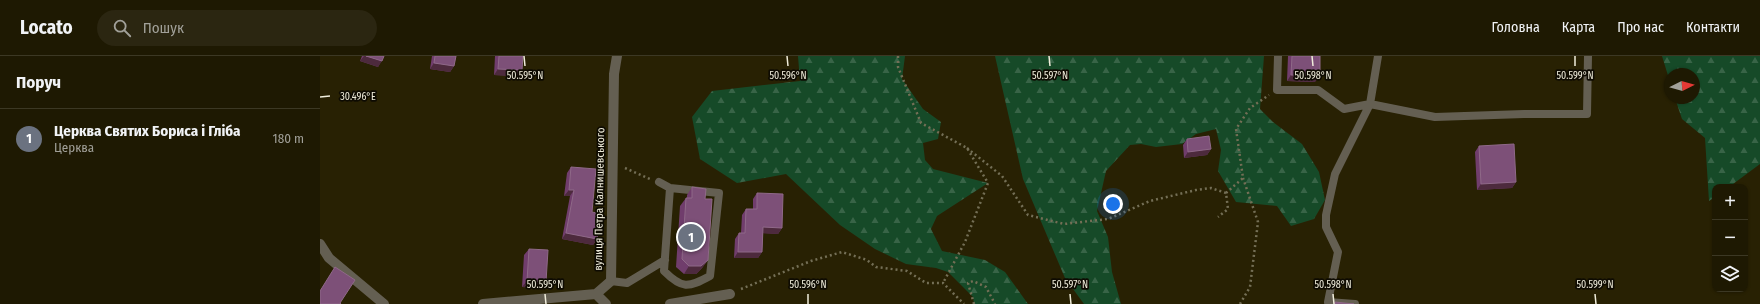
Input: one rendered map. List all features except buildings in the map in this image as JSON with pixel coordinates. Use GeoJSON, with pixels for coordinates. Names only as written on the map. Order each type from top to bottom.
{"type":"FeatureCollection","features":[{"type":"Feature","properties":{"kind":"street","name":"вулиця Петра Калнишевського"},"geometry":{"type":"LineString","coordinates":[[596,294],[610,281],[611,164],[614,74],[617,56]]}},
{"type":"Feature","properties":{"kind":"street"},"geometry":{"type":"LineString","coordinates":[[320,244],[329,258],[384,304]]}},
{"type":"Feature","properties":{"kind":"street"},"geometry":{"type":"LineString","coordinates":[[483,304],[596,294],[606,304]]}},
{"type":"Feature","properties":{"kind":"street"},"geometry":{"type":"LineString","coordinates":[[670,304],[730,294]]}},
{"type":"Feature","properties":{"kind":"lane"},"geometry":{"type":"LineString","coordinates":[[1278,56],[1276,90],[1318,90],[1344,110],[1370,104],[1435,117],[1524,114],[1587,114],[1588,56]]}},
{"type":"Feature","properties":{"kind":"lane"},"geometry":{"type":"LineString","coordinates":[[1355,304],[1328,303],[1338,252],[1326,227],[1326,215],[1335,174],[1370,104],[1378,56]]}},
{"type":"Feature","properties":{"kind":"lane"},"geometry":{"type":"LineString","coordinates":[[659,182],[670,188],[719,193],[710,276],[694,285],[676,283],[664,271],[670,188]]}},
{"type":"Feature","properties":{"kind":"lane"},"geometry":{"type":"LineString","coordinates":[[610,281],[627,284],[665,260]]}},
{"type":"Feature","properties":{"kind":"path"},"geometry":{"type":"LineString","coordinates":[[898,56],[898,67],[921,123],[967,148],[1002,176],[1028,215],[1064,224],[1108,219],[1150,201],[1196,190],[1211,188],[1226,193]]}},
{"type":"Feature","properties":{"kind":"path"},"geometry":{"type":"LineString","coordinates":[[1240,304],[1250,287],[1258,222],[1243,178],[1236,129],[1250,108],[1276,90]]}},
{"type":"Feature","properties":{"kind":"path"},"geometry":{"type":"LineString","coordinates":[[943,283],[965,242],[988,183],[967,148]]}},
{"type":"Feature","properties":{"kind":"path"},"geometry":{"type":"LineString","coordinates":[[611,164],[628,169],[643,177]]}},
{"type":"Feature","properties":{"kind":"path"},"geometry":{"type":"LineString","coordinates":[[1226,193],[1243,178]]}},
{"type":"Feature","properties":{"kind":"path"},"geometry":{"type":"LineString","coordinates":[[1218,217],[1228,209],[1226,193]]}},
{"type":"Feature","properties":{"kind":"path"},"geometry":{"type":"LineString","coordinates":[[730,294],[811,261],[842,252],[867,260],[876,267],[907,271],[926,283],[943,283],[964,304]]}},
{"type":"Feature","properties":{"kind":"path"},"geometry":{"type":"LineString","coordinates":[[974,304],[968,283],[973,281],[986,287],[995,304]]}},
{"type":"Feature","properties":{"kind":"green space"},"geometry":{"type":"Polygon","coordinates":[[[798,56],[905,56],[902,79],[923,109],[941,122],[938,139],[923,143],[925,160],[933,169],[988,183],[937,216],[931,229],[942,251],[985,260],[1005,272],[1028,304],[974,304],[973,297],[948,272],[936,268],[906,264],[875,249],[840,225],[786,174],[737,183],[700,159],[692,117],[712,91],[800,81],[798,56]]]}},
{"type":"Feature","properties":{"kind":"green space"},"geometry":{"type":"Polygon","coordinates":[[[995,56],[1264,56],[1260,109],[1273,122],[1302,144],[1319,172],[1325,200],[1314,219],[1291,226],[1277,206],[1236,202],[1218,171],[1221,150],[1216,129],[1196,134],[1182,144],[1156,147],[1141,144],[1130,145],[1106,171],[1097,211],[1108,237],[1112,272],[1121,304],[1084,304],[1065,278],[1023,179],[995,56]]]}},
{"type":"Feature","properties":{"kind":"green space"},"geometry":{"type":"Polygon","coordinates":[[[1662,56],[1760,56],[1760,164],[1733,184],[1712,184],[1712,199],[1709,201],[1705,138],[1682,119],[1677,104],[1700,104],[1700,68],[1666,68],[1662,56]]]}},
{"type":"Feature","properties":{"kind":"place","name":"Церква Святих Бориса і Гліба"},"geometry":{"type":"Point","coordinates":[691,237]}}]}
